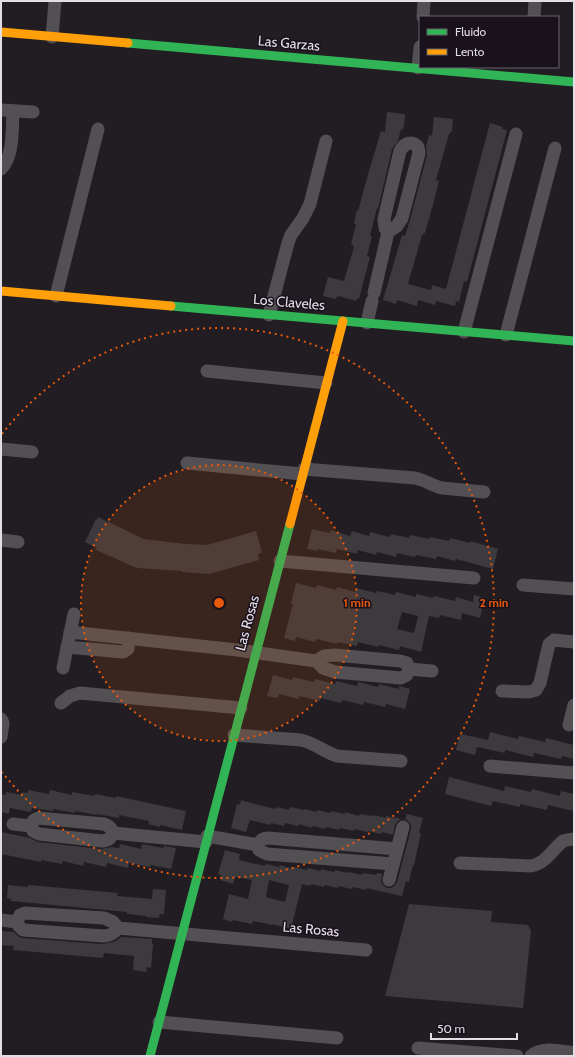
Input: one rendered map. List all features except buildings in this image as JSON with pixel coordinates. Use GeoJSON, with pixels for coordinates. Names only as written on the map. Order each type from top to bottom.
{"type":"FeatureCollection","features":[{"type":"Feature","properties":{"kind":"street"},"geometry":{"type":"LineString","coordinates":[[52,36],[55,1]]}},
{"type":"Feature","properties":{"kind":"street"},"geometry":{"type":"LineString","coordinates":[[423,16],[424,1]]}},
{"type":"Feature","properties":{"kind":"street"},"geometry":{"type":"LineString","coordinates":[[534,16],[535,1]]}},
{"type":"Feature","properties":{"kind":"street","name":"Las Garzas"},"geometry":{"type":"LineString","coordinates":[[1,32],[418,68],[529,72],[574,82]]}},
{"type":"Feature","properties":{"kind":"street"},"geometry":{"type":"LineString","coordinates":[[418,68],[419,58]]}},
{"type":"Feature","properties":{"kind":"street"},"geometry":{"type":"LineString","coordinates":[[1,169],[6,163],[9,155],[7,110],[33,112]]}},
{"type":"Feature","properties":{"kind":"street"},"geometry":{"type":"LineString","coordinates":[[56,296],[98,129]]}},
{"type":"Feature","properties":{"kind":"street"},"geometry":{"type":"LineString","coordinates":[[464,332],[516,134]]}},
{"type":"Feature","properties":{"kind":"street"},"geometry":{"type":"LineString","coordinates":[[269,315],[291,235],[303,218],[310,204],[326,141]]}},
{"type":"Feature","properties":{"kind":"street"},"geometry":{"type":"LineString","coordinates":[[367,323],[388,232],[397,226],[402,218],[419,153],[418,147],[413,143],[404,145],[400,151],[384,219],[385,228],[388,232]]}},
{"type":"Feature","properties":{"kind":"street"},"geometry":{"type":"LineString","coordinates":[[506,335],[555,148]]}},
{"type":"Feature","properties":{"kind":"street","name":"Los Claveles"},"geometry":{"type":"LineString","coordinates":[[1,291],[574,341]]}},
{"type":"Feature","properties":{"kind":"street","name":"Las Rosas"},"geometry":{"type":"LineString","coordinates":[[150,1056],[343,321]]}},
{"type":"Feature","properties":{"kind":"street"},"geometry":{"type":"LineString","coordinates":[[207,371],[326,383]]}},
{"type":"Feature","properties":{"kind":"street"},"geometry":{"type":"LineString","coordinates":[[1,449],[32,452]]}},
{"type":"Feature","properties":{"kind":"street"},"geometry":{"type":"LineString","coordinates":[[187,463],[411,477],[442,488],[484,492]]}},
{"type":"Feature","properties":{"kind":"street"},"geometry":{"type":"LineString","coordinates":[[1,540],[18,542]]}},
{"type":"Feature","properties":{"kind":"street"},"geometry":{"type":"LineString","coordinates":[[280,561],[474,578]]}},
{"type":"Feature","properties":{"kind":"street"},"geometry":{"type":"LineString","coordinates":[[523,585],[574,589]]}},
{"type":"Feature","properties":{"kind":"street"},"geometry":{"type":"LineString","coordinates":[[63,668],[74,614]]}},
{"type":"Feature","properties":{"kind":"street"},"geometry":{"type":"LineString","coordinates":[[70,632],[316,661],[323,668],[335,672],[397,678],[407,675],[409,669],[432,671]]}},
{"type":"Feature","properties":{"kind":"street"},"geometry":{"type":"LineString","coordinates":[[67,646],[123,652],[128,649],[129,638]]}},
{"type":"Feature","properties":{"kind":"street"},"geometry":{"type":"LineString","coordinates":[[502,691],[529,692],[536,690],[540,683],[549,644],[554,640],[574,642]]}},
{"type":"Feature","properties":{"kind":"street"},"geometry":{"type":"LineString","coordinates":[[61,703],[70,696],[80,693],[241,708]]}},
{"type":"Feature","properties":{"kind":"street"},"geometry":{"type":"LineString","coordinates":[[569,726],[574,705]]}},
{"type":"Feature","properties":{"kind":"street"},"geometry":{"type":"LineString","coordinates":[[1,719],[3,724],[1,737]]}},
{"type":"Feature","properties":{"kind":"street"},"geometry":{"type":"LineString","coordinates":[[234,735],[301,740],[312,743],[328,753],[337,756],[401,761]]}},
{"type":"Feature","properties":{"kind":"street"},"geometry":{"type":"LineString","coordinates":[[490,766],[574,774]]}},
{"type":"Feature","properties":{"kind":"street"},"geometry":{"type":"LineString","coordinates":[[13,824],[31,826],[33,831],[39,834],[102,841],[112,837],[113,833],[206,839],[258,845]]}},
{"type":"Feature","properties":{"kind":"street"},"geometry":{"type":"LineString","coordinates":[[390,880],[403,827]]}},
{"type":"Feature","properties":{"kind":"street"},"geometry":{"type":"LineString","coordinates":[[258,845],[262,839],[268,838],[397,849]]}},
{"type":"Feature","properties":{"kind":"street"},"geometry":{"type":"LineString","coordinates":[[460,863],[531,866],[544,860],[563,842],[574,839]]}},
{"type":"Feature","properties":{"kind":"street"},"geometry":{"type":"LineString","coordinates":[[258,845],[259,850],[267,854],[394,864]]}},
{"type":"Feature","properties":{"kind":"street"},"geometry":{"type":"LineString","coordinates":[[118,928],[113,934],[103,936],[24,930],[20,928],[17,922],[20,915],[25,913],[104,918],[113,922],[118,928],[182,933]]}},
{"type":"Feature","properties":{"kind":"street"},"geometry":{"type":"LineString","coordinates":[[1,920],[17,922]]}},
{"type":"Feature","properties":{"kind":"street","name":"Las Rosas"},"geometry":{"type":"LineString","coordinates":[[182,933],[366,950]]}},
{"type":"Feature","properties":{"kind":"street"},"geometry":{"type":"LineString","coordinates":[[158,1022],[337,1038]]}},
{"type":"Feature","properties":{"kind":"street"},"geometry":{"type":"LineString","coordinates":[[418,1048],[517,1056]]}},
{"type":"Feature","properties":{"kind":"street"},"geometry":{"type":"LineString","coordinates":[[531,1056],[544,1050],[574,1052]]}},
{"type":"Feature","properties":{"kind":"traffic: fast"},"geometry":{"type":"LineString","coordinates":[[128,43],[574,82]]}},
{"type":"Feature","properties":{"kind":"traffic: fast"},"geometry":{"type":"LineString","coordinates":[[171,306],[574,341]]}},
{"type":"Feature","properties":{"kind":"traffic: fast"},"geometry":{"type":"LineString","coordinates":[[150,1056],[290,524]]}},
{"type":"Feature","properties":{"kind":"traffic: slow"},"geometry":{"type":"LineString","coordinates":[[1,32],[128,43]]}},
{"type":"Feature","properties":{"kind":"traffic: slow"},"geometry":{"type":"LineString","coordinates":[[1,291],[171,306]]}},
{"type":"Feature","properties":{"kind":"traffic: slow"},"geometry":{"type":"LineString","coordinates":[[290,524],[343,321]]}}]}
